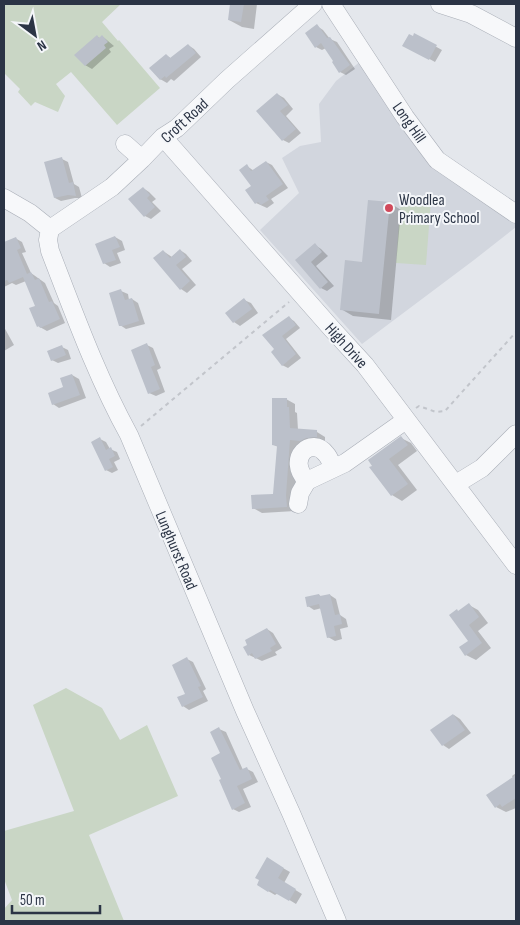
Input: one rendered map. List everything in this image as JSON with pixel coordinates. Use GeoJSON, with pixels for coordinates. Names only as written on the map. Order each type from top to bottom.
{"type":"FeatureCollection","features":[{"type":"Feature","properties":{"kind":"street","name":"Croft Road"},"geometry":{"type":"LineString","coordinates":[[50,229],[112,187],[163,137],[177,128],[227,80],[313,4]]}},
{"type":"Feature","properties":{"kind":"street","name":"Long Hill"},"geometry":{"type":"LineString","coordinates":[[331,4],[405,117],[437,160],[516,214]]}},
{"type":"Feature","properties":{"kind":"street"},"geometry":{"type":"LineString","coordinates":[[440,4],[470,14],[516,38]]}},
{"type":"Feature","properties":{"kind":"street","name":"High Drive"},"geometry":{"type":"LineString","coordinates":[[163,137],[365,364],[516,565]]}},
{"type":"Feature","properties":{"kind":"street"},"geometry":{"type":"LineString","coordinates":[[125,144],[142,159]]}},
{"type":"Feature","properties":{"kind":"street"},"geometry":{"type":"LineString","coordinates":[[4,198],[30,213],[50,229]]}},
{"type":"Feature","properties":{"kind":"street","name":"Lunghurst Road"},"geometry":{"type":"LineString","coordinates":[[50,229],[48,240],[50,251],[112,403],[130,435],[244,711],[291,813],[337,921]]}},
{"type":"Feature","properties":{"kind":"street"},"geometry":{"type":"LineString","coordinates":[[298,504],[300,493],[307,482],[345,463],[404,416]]}},
{"type":"Feature","properties":{"kind":"street"},"geometry":{"type":"LineString","coordinates":[[456,484],[482,468],[516,434]]}},
{"type":"Feature","properties":{"kind":"street"},"geometry":{"type":"LineString","coordinates":[[307,482],[301,476],[298,461],[308,448],[317,447],[322,449],[333,468]]}},
{"type":"Feature","properties":{"kind":"path"},"geometry":{"type":"LineString","coordinates":[[130,435],[300,292]]}},
{"type":"Feature","properties":{"kind":"path"},"geometry":{"type":"LineString","coordinates":[[404,416],[419,406],[436,412],[445,411],[516,332]]}},
{"type":"Feature","properties":{"kind":"shaded area","name":"Woodlea Primary School"},"geometry":{"type":"Polygon","coordinates":[[[361,61],[431,164],[516,223],[516,227],[474,260],[362,344],[260,230],[299,193],[282,158],[300,146],[321,142],[319,104],[336,81],[361,61]]]}},
{"type":"Feature","properties":{"kind":"green space"},"geometry":{"type":"Polygon","coordinates":[[[4,4],[121,4],[102,22],[160,88],[117,125],[71,72],[56,84],[65,96],[58,112],[35,102],[31,106],[18,92],[20,89],[4,73],[4,4]]]}},
{"type":"Feature","properties":{"kind":"green space"},"geometry":{"type":"Polygon","coordinates":[[[401,198],[431,200],[426,265],[396,263],[401,198]]]}},
{"type":"Feature","properties":{"kind":"green space"},"geometry":{"type":"Polygon","coordinates":[[[66,688],[102,708],[120,740],[147,725],[178,796],[89,835],[124,921],[4,921],[4,909],[12,900],[4,879],[4,831],[74,811],[33,705],[66,688]]]}},
{"type":"Feature","properties":{"kind":"building"},"geometry":{"type":"Polygon","coordinates":[[[230,4],[244,4],[241,22],[228,20],[230,4]]]}},
{"type":"Feature","properties":{"kind":"building"},"geometry":{"type":"Polygon","coordinates":[[[317,24],[327,38],[330,37],[350,65],[339,73],[321,43],[315,48],[305,33],[317,24]]]}},
{"type":"Feature","properties":{"kind":"building"},"geometry":{"type":"Polygon","coordinates":[[[414,33],[437,45],[429,60],[402,46],[409,34],[413,36],[414,33]]]}},
{"type":"Feature","properties":{"kind":"building"},"geometry":{"type":"Polygon","coordinates":[[[97,35],[99,38],[102,35],[108,42],[104,45],[106,48],[85,66],[74,55],[97,35]]]}},
{"type":"Feature","properties":{"kind":"building"},"geometry":{"type":"Polygon","coordinates":[[[188,44],[196,53],[166,78],[165,76],[160,80],[149,68],[166,54],[170,58],[188,44]]]}},
{"type":"Feature","properties":{"kind":"building"},"geometry":{"type":"Polygon","coordinates":[[[277,93],[288,105],[280,111],[296,129],[282,141],[256,111],[277,93]]]}},
{"type":"Feature","properties":{"kind":"building"},"geometry":{"type":"Polygon","coordinates":[[[62,157],[69,183],[73,182],[76,196],[68,195],[54,198],[44,162],[62,157]]]}},
{"type":"Feature","properties":{"kind":"building"},"geometry":{"type":"Polygon","coordinates":[[[266,161],[283,184],[266,196],[269,200],[261,205],[258,202],[255,204],[245,190],[251,186],[239,170],[247,164],[251,171],[266,161]]]}},
{"type":"Feature","properties":{"kind":"building"},"geometry":{"type":"Polygon","coordinates":[[[143,187],[150,195],[147,198],[155,207],[144,217],[128,199],[143,187]]]}},
{"type":"Feature","properties":{"kind":"building"},"geometry":{"type":"Polygon","coordinates":[[[368,200],[390,202],[379,314],[340,310],[345,260],[362,262],[368,200]]]}},
{"type":"Feature","properties":{"kind":"building"},"geometry":{"type":"Polygon","coordinates":[[[115,236],[120,247],[112,250],[116,260],[103,264],[95,244],[115,236]]]}},
{"type":"Feature","properties":{"kind":"building"},"geometry":{"type":"Polygon","coordinates":[[[16,237],[21,248],[17,250],[27,274],[31,272],[35,280],[39,278],[49,302],[52,301],[60,319],[40,328],[39,326],[37,327],[29,308],[35,306],[23,277],[9,283],[7,280],[4,281],[4,242],[16,237]]]}},
{"type":"Feature","properties":{"kind":"building"},"geometry":{"type":"Polygon","coordinates":[[[315,243],[322,252],[311,262],[328,282],[320,289],[295,260],[315,243]]]}},
{"type":"Feature","properties":{"kind":"building"},"geometry":{"type":"Polygon","coordinates":[[[180,249],[186,257],[176,265],[190,281],[180,290],[153,258],[163,250],[170,258],[180,249]]]}},
{"type":"Feature","properties":{"kind":"building"},"geometry":{"type":"Polygon","coordinates":[[[121,289],[125,300],[132,298],[139,321],[119,326],[109,293],[121,289]]]}},
{"type":"Feature","properties":{"kind":"building"},"geometry":{"type":"Polygon","coordinates":[[[244,298],[252,309],[233,323],[225,313],[244,298]]]}},
{"type":"Feature","properties":{"kind":"building"},"geometry":{"type":"Polygon","coordinates":[[[289,316],[296,325],[282,336],[296,354],[282,366],[271,352],[274,349],[262,335],[289,316]]]}},
{"type":"Feature","properties":{"kind":"building"},"geometry":{"type":"Polygon","coordinates":[[[147,343],[155,365],[151,367],[160,389],[148,394],[131,350],[147,343]]]}},
{"type":"Feature","properties":{"kind":"building"},"geometry":{"type":"Polygon","coordinates":[[[62,345],[66,355],[51,361],[47,351],[62,345]]]}},
{"type":"Feature","properties":{"kind":"building"},"geometry":{"type":"Polygon","coordinates":[[[72,374],[80,395],[52,405],[48,393],[63,387],[60,378],[72,374]]]}},
{"type":"Feature","properties":{"kind":"building"},"geometry":{"type":"Polygon","coordinates":[[[272,398],[287,398],[290,428],[317,430],[317,437],[306,438],[300,441],[290,440],[286,495],[287,507],[252,509],[251,495],[273,494],[277,446],[272,445],[272,398]]]}},
{"type":"Feature","properties":{"kind":"building"},"geometry":{"type":"Polygon","coordinates":[[[401,436],[408,445],[389,459],[408,484],[391,496],[369,467],[372,466],[368,460],[401,436]]]}},
{"type":"Feature","properties":{"kind":"building"},"geometry":{"type":"Polygon","coordinates":[[[100,437],[106,450],[111,447],[115,456],[109,459],[113,467],[105,471],[91,442],[100,437]]]}},
{"type":"Feature","properties":{"kind":"building"},"geometry":{"type":"Polygon","coordinates":[[[319,594],[320,596],[330,594],[335,615],[340,614],[342,624],[334,626],[336,636],[327,638],[319,604],[307,607],[305,597],[319,594]]]}},
{"type":"Feature","properties":{"kind":"building"},"geometry":{"type":"Polygon","coordinates":[[[469,603],[479,617],[469,625],[482,643],[465,656],[459,647],[468,641],[449,615],[469,603]]]}},
{"type":"Feature","properties":{"kind":"building"},"geometry":{"type":"Polygon","coordinates":[[[267,628],[276,644],[270,648],[272,651],[255,659],[252,653],[248,656],[243,647],[247,645],[245,640],[267,628]]]}},
{"type":"Feature","properties":{"kind":"building"},"geometry":{"type":"Polygon","coordinates":[[[187,657],[201,686],[198,687],[203,697],[182,707],[177,697],[185,694],[172,665],[187,657]]]}},
{"type":"Feature","properties":{"kind":"building"},"geometry":{"type":"Polygon","coordinates":[[[453,714],[465,730],[442,746],[430,730],[453,714]]]}},
{"type":"Feature","properties":{"kind":"building"},"geometry":{"type":"Polygon","coordinates":[[[219,727],[240,770],[247,767],[252,779],[237,786],[245,803],[232,810],[211,758],[220,753],[210,732],[219,727]]]}},
{"type":"Feature","properties":{"kind":"building"},"geometry":{"type":"Polygon","coordinates":[[[516,775],[516,798],[502,807],[500,804],[495,808],[486,795],[516,775]]]}},
{"type":"Feature","properties":{"kind":"building"},"geometry":{"type":"Polygon","coordinates":[[[267,857],[284,868],[278,878],[296,889],[289,901],[257,885],[259,880],[255,878],[267,857]]]}},
{"type":"Feature","properties":{"kind":"place","name":"Woodlea Primary School"},"geometry":{"type":"Point","coordinates":[389,208]}}]}
